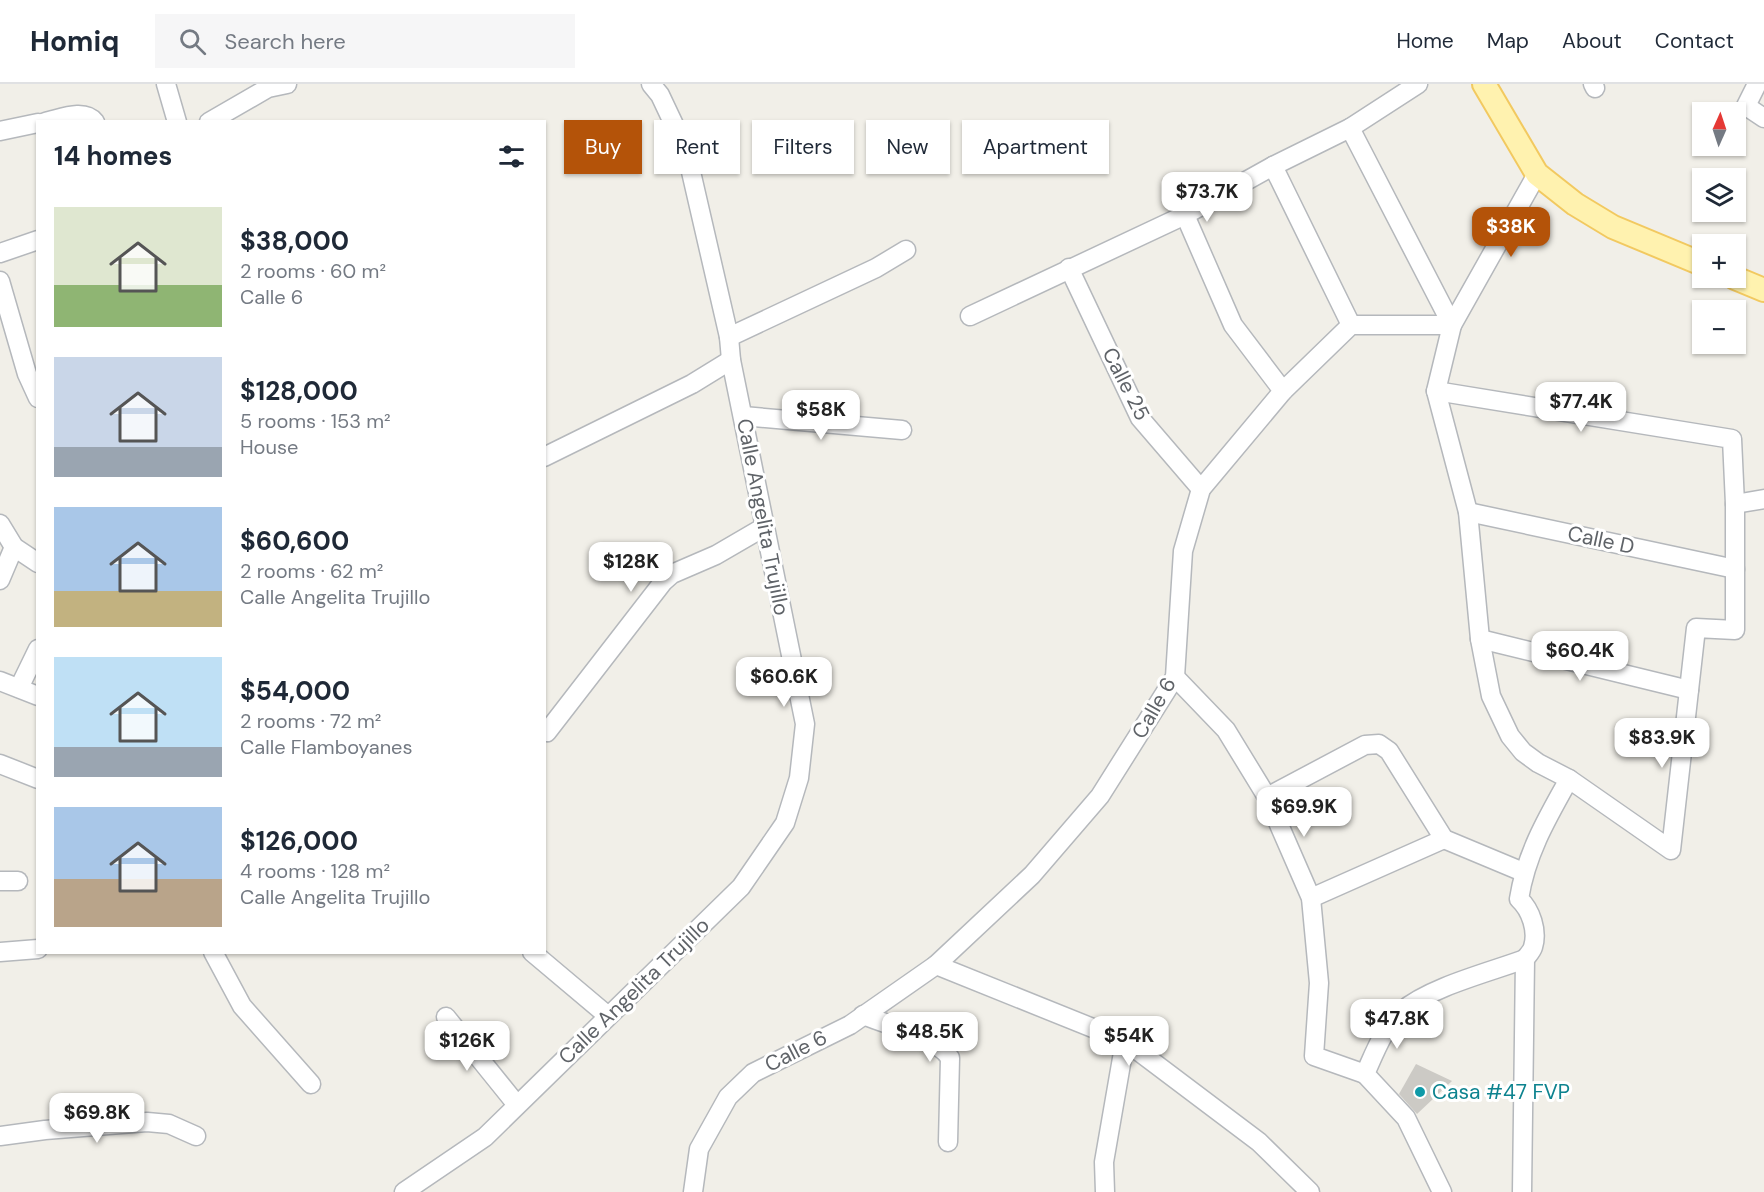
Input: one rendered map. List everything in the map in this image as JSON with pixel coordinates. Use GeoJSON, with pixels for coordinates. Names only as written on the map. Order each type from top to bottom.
{"type":"FeatureCollection","features":[{"type":"Feature","properties":{"kind":"main road"},"geometry":{"type":"LineString","coordinates":[[1484,84],[1537,174],[1575,204],[1613,227],[1692,260]]}},
{"type":"Feature","properties":{"kind":"main road"},"geometry":{"type":"LineString","coordinates":[[1746,283],[1764,290]]}},
{"type":"Feature","properties":{"kind":"street"},"geometry":{"type":"LineString","coordinates":[[166,84],[176,120]]}},
{"type":"Feature","properties":{"kind":"street"},"geometry":{"type":"LineString","coordinates":[[212,120],[267,86],[287,84]]}},
{"type":"Feature","properties":{"kind":"street","name":"Calle Angelita Trujillo"},"geometry":{"type":"LineString","coordinates":[[404,1192],[484,1137],[741,887],[785,823],[799,777],[805,724],[731,360],[729,337],[686,150],[660,95],[651,84]]}},
{"type":"Feature","properties":{"kind":"street"},"geometry":{"type":"LineString","coordinates":[[970,316],[1185,215],[1273,166],[1350,128],[1418,84]]}},
{"type":"Feature","properties":{"kind":"street"},"geometry":{"type":"LineString","coordinates":[[1757,84],[1746,106],[1764,118]]}},
{"type":"Feature","properties":{"kind":"street"},"geometry":{"type":"LineString","coordinates":[[54,120],[80,114],[93,120]]}},
{"type":"Feature","properties":{"kind":"street"},"geometry":{"type":"LineString","coordinates":[[0,131],[36,123]]}},
{"type":"Feature","properties":{"kind":"street"},"geometry":{"type":"LineString","coordinates":[[1350,128],[1452,325]]}},
{"type":"Feature","properties":{"kind":"street"},"geometry":{"type":"LineString","coordinates":[[1273,166],[1351,325],[1452,325]]}},
{"type":"Feature","properties":{"kind":"street"},"geometry":{"type":"LineString","coordinates":[[1436,391],[1732,439],[1735,504],[1735,630],[1696,628],[1671,850],[1569,779],[1538,763],[1523,752],[1510,736],[1491,696],[1480,639],[1468,512],[1436,391],[1452,325],[1537,174]]}},
{"type":"Feature","properties":{"kind":"street"},"geometry":{"type":"LineString","coordinates":[[1185,215],[1233,325],[1283,391]]}},
{"type":"Feature","properties":{"kind":"street"},"geometry":{"type":"LineString","coordinates":[[0,253],[36,241]]}},
{"type":"Feature","properties":{"kind":"street"},"geometry":{"type":"LineString","coordinates":[[729,337],[876,268],[906,250]]}},
{"type":"Feature","properties":{"kind":"street","name":"Calle 25"},"geometry":{"type":"LineString","coordinates":[[1069,268],[1140,417],[1201,489]]}},
{"type":"Feature","properties":{"kind":"street"},"geometry":{"type":"LineString","coordinates":[[0,281],[32,371],[36,389]]}},
{"type":"Feature","properties":{"kind":"street","name":"Calle 6"},"geometry":{"type":"LineString","coordinates":[[693,1192],[699,1149],[728,1097],[753,1073],[850,1025],[936,965],[1032,875],[1100,796],[1175,677],[1183,551],[1201,489],[1283,391],[1351,325]]}},
{"type":"Feature","properties":{"kind":"street"},"geometry":{"type":"LineString","coordinates":[[546,456],[692,384],[731,360]]}},
{"type":"Feature","properties":{"kind":"street"},"geometry":{"type":"LineString","coordinates":[[743,416],[902,430]]}},
{"type":"Feature","properties":{"kind":"street"},"geometry":{"type":"LineString","coordinates":[[1735,504],[1764,499]]}},
{"type":"Feature","properties":{"kind":"street","name":"Calle D"},"geometry":{"type":"LineString","coordinates":[[1468,512],[1735,569]]}},
{"type":"Feature","properties":{"kind":"street"},"geometry":{"type":"LineString","coordinates":[[0,524],[14,547],[36,562]]}},
{"type":"Feature","properties":{"kind":"street"},"geometry":{"type":"LineString","coordinates":[[546,732],[672,574],[716,555],[764,527]]}},
{"type":"Feature","properties":{"kind":"street"},"geometry":{"type":"LineString","coordinates":[[0,580],[14,547]]}},
{"type":"Feature","properties":{"kind":"street"},"geometry":{"type":"LineString","coordinates":[[1480,639],[1689,690]]}},
{"type":"Feature","properties":{"kind":"street"},"geometry":{"type":"LineString","coordinates":[[19,688],[36,653]]}},
{"type":"Feature","properties":{"kind":"street"},"geometry":{"type":"LineString","coordinates":[[1175,677],[1226,730],[1267,796],[1311,898],[1319,983],[1314,1056],[1365,1074],[1406,1118],[1442,1192]]}},
{"type":"Feature","properties":{"kind":"street"},"geometry":{"type":"LineString","coordinates":[[0,681],[36,695]]}},
{"type":"Feature","properties":{"kind":"street"},"geometry":{"type":"LineString","coordinates":[[1267,796],[1365,745],[1379,744],[1389,751],[1444,839],[1523,872]]}},
{"type":"Feature","properties":{"kind":"street"},"geometry":{"type":"LineString","coordinates":[[0,764],[36,778]]}},
{"type":"Feature","properties":{"kind":"street"},"geometry":{"type":"LineString","coordinates":[[1522,1192],[1525,959],[1533,947],[1533,923],[1528,907],[1520,899],[1523,872],[1540,831],[1569,779]]}},
{"type":"Feature","properties":{"kind":"street"},"geometry":{"type":"LineString","coordinates":[[1311,898],[1444,839]]}},
{"type":"Feature","properties":{"kind":"street"},"geometry":{"type":"LineString","coordinates":[[0,952],[36,949]]}},
{"type":"Feature","properties":{"kind":"street"},"geometry":{"type":"LineString","coordinates":[[214,954],[242,1006],[311,1084]]}},
{"type":"Feature","properties":{"kind":"street"},"geometry":{"type":"LineString","coordinates":[[534,954],[608,1016]]}},
{"type":"Feature","properties":{"kind":"street"},"geometry":{"type":"LineString","coordinates":[[1365,1074],[1387,1029],[1401,1012],[1420,997],[1525,959]]}},
{"type":"Feature","properties":{"kind":"street"},"geometry":{"type":"LineString","coordinates":[[936,965],[1125,1041],[1259,1142],[1310,1192]]}},
{"type":"Feature","properties":{"kind":"street"},"geometry":{"type":"LineString","coordinates":[[863,1015],[923,1039],[946,1051],[950,1058],[948,1142]]}},
{"type":"Feature","properties":{"kind":"street"},"geometry":{"type":"LineString","coordinates":[[446,1017],[517,1105]]}},
{"type":"Feature","properties":{"kind":"street"},"geometry":{"type":"LineString","coordinates":[[1105,1192],[1104,1162],[1125,1041]]}},
{"type":"Feature","properties":{"kind":"street"},"geometry":{"type":"LineString","coordinates":[[0,1136],[147,1122],[169,1124],[196,1136]]}},
{"type":"Feature","properties":{"kind":"building","name":"Casa #47 FVP"},"geometry":{"type":"Polygon","coordinates":[[[1416,1064],[1452,1081],[1417,1114],[1399,1094],[1416,1064]]]}},
{"type":"Feature","properties":{"kind":"place","name":"Casa #47 FVP"},"geometry":{"type":"Point","coordinates":[1420,1092]}}]}
